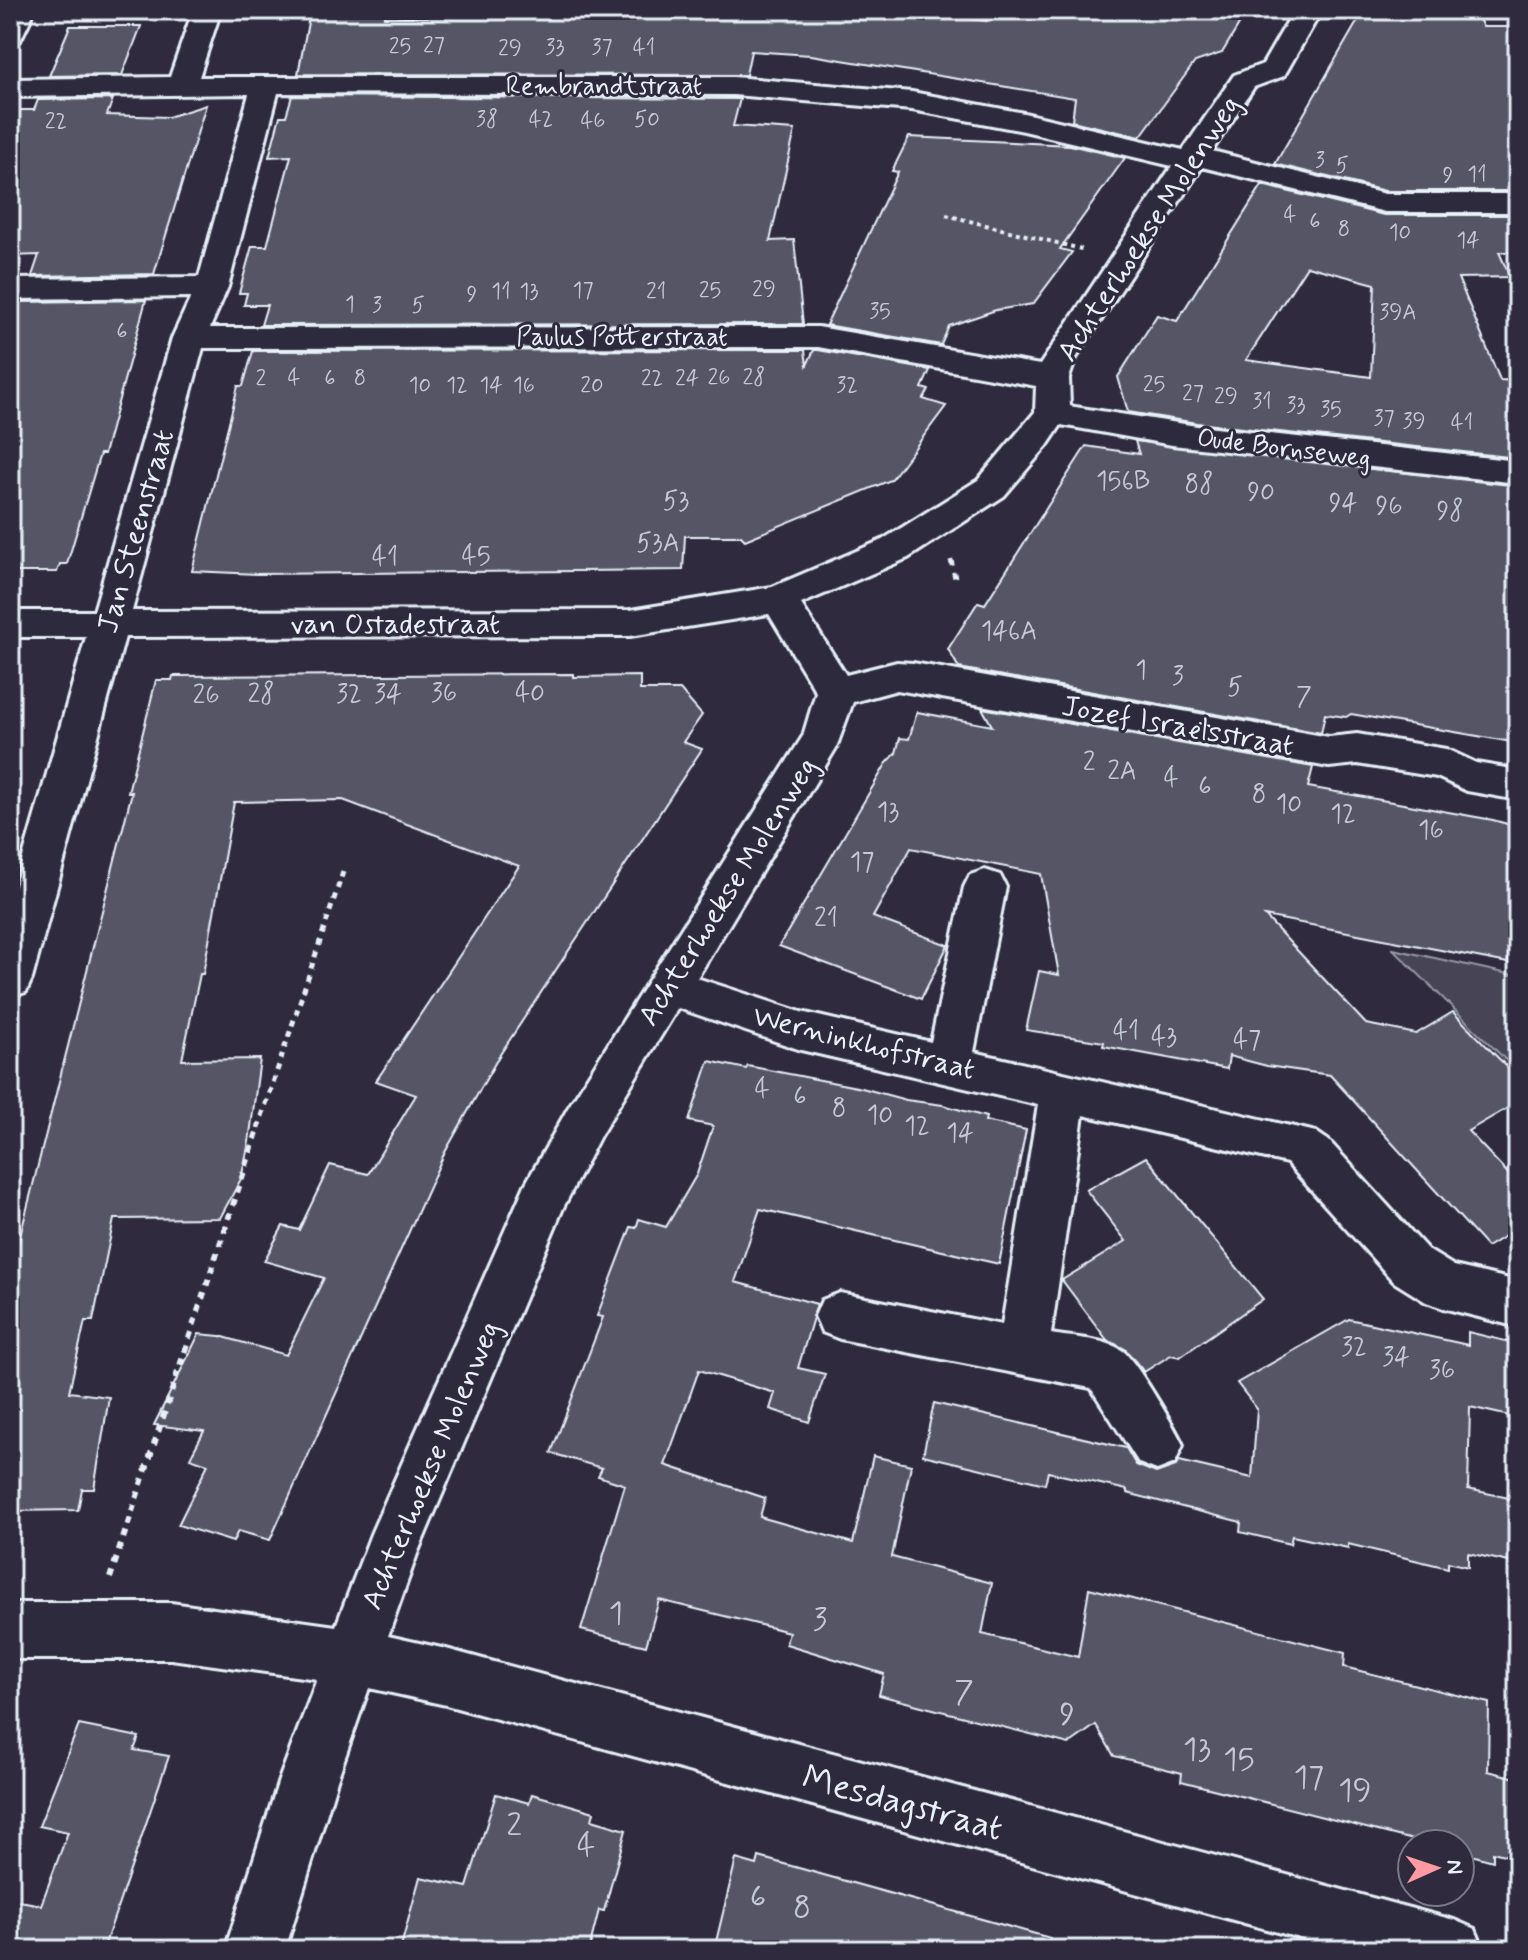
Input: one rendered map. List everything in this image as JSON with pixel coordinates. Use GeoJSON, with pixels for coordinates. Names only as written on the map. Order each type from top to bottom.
{"type":"FeatureCollection","features":[{"type":"Feature","properties":{"kind":"street"},"geometry":{"type":"LineString","coordinates":[[10,35],[21,10]]}},
{"type":"Feature","properties":{"kind":"street"},"geometry":{"type":"LineString","coordinates":[[182,85],[207,10]]}},
{"type":"Feature","properties":{"kind":"street","name":"Achterhoekse Molenweg"},"geometry":{"type":"LineString","coordinates":[[779,599],[895,549],[991,488],[1035,438],[1052,395],[1059,358],[1244,81],[1274,70],[1308,10]]}},
{"type":"Feature","properties":{"kind":"street","name":"Rembrandtstraat"},"geometry":{"type":"LineString","coordinates":[[10,88],[182,85],[733,86],[843,93],[912,101],[1024,122],[1385,203],[1518,203]]}},
{"type":"Feature","properties":{"kind":"street","name":"Jan Steenstraat"},"geometry":{"type":"LineString","coordinates":[[10,979],[189,338],[212,287],[266,85]]}},
{"type":"Feature","properties":{"kind":"street"},"geometry":{"type":"LineString","coordinates":[[10,289],[212,287]]}},
{"type":"Feature","properties":{"kind":"street","name":"Paulus Potterstraat"},"geometry":{"type":"LineString","coordinates":[[189,338],[806,337],[852,341],[1052,395]]}},
{"type":"Feature","properties":{"kind":"street","name":"Oude Bornseweg"},"geometry":{"type":"LineString","coordinates":[[1052,395],[1080,420],[1350,456],[1518,472]]}},
{"type":"Feature","properties":{"kind":"street"},"geometry":{"type":"LineString","coordinates":[[779,599],[836,692]]}},
{"type":"Feature","properties":{"kind":"street","name":"van Ostadestraat"},"geometry":{"type":"LineString","coordinates":[[10,624],[630,623],[779,599]]}},
{"type":"Feature","properties":{"kind":"street","name":"Jozef Israëlsstraat"},"geometry":{"type":"LineString","coordinates":[[836,692],[897,676],[1329,752],[1357,749],[1446,764],[1467,776],[1518,785]]}},
{"type":"Feature","properties":{"kind":"street","name":"Achterhoekse Molenweg"},"geometry":{"type":"LineString","coordinates":[[255,1950],[308,1780],[390,1553],[542,1200],[584,1122],[822,738],[836,692]]}},
{"type":"Feature","properties":{"kind":"street"},"geometry":{"type":"LineString","coordinates":[[949,1063],[985,887]]}},
{"type":"Feature","properties":{"kind":"street","name":"Werninkhofstraat"},"geometry":{"type":"LineString","coordinates":[[667,986],[801,1031],[1299,1146],[1312,1155],[1411,1266],[1443,1286],[1518,1304]]}},
{"type":"Feature","properties":{"kind":"street"},"geometry":{"type":"LineString","coordinates":[[1023,1352],[1063,1093]]}},
{"type":"Feature","properties":{"kind":"street"},"geometry":{"type":"LineString","coordinates":[[840,1316],[1106,1368],[1157,1445]]}},
{"type":"Feature","properties":{"kind":"street","name":"Mesdagstraat"},"geometry":{"type":"LineString","coordinates":[[10,1631],[171,1631],[351,1656],[461,1681],[1454,1950]]}},
{"type":"Feature","properties":{"kind":"path"},"geometry":{"type":"LineString","coordinates":[[946,215],[1125,260]]}},
{"type":"Feature","properties":{"kind":"path"},"geometry":{"type":"LineString","coordinates":[[91,1632],[343,872]]}},
{"type":"Feature","properties":{"kind":"shaded area"},"geometry":{"type":"Polygon","coordinates":[[[1393,949],[1518,976],[1518,1072],[1393,949]]]}},
{"type":"Feature","properties":{"kind":"building"},"geometry":{"type":"Polygon","coordinates":[[[652,10],[886,13],[891,10],[987,21],[993,10],[1248,10],[1222,53],[1195,62],[1140,137],[1072,121],[1075,98],[811,55],[751,51],[746,75],[298,74],[310,12],[385,12],[384,17],[538,17],[651,16],[652,10]]]}},
{"type":"Feature","properties":{"kind":"building"},"geometry":{"type":"Polygon","coordinates":[[[1364,10],[1477,15],[1483,27],[1518,27],[1518,191],[1385,191],[1275,164],[1364,10]]]}},
{"type":"Feature","properties":{"kind":"building"},"geometry":{"type":"Polygon","coordinates":[[[70,26],[141,26],[122,75],[49,76],[70,26]]]}},
{"type":"Feature","properties":{"kind":"building"},"geometry":{"type":"Polygon","coordinates":[[[292,96],[740,99],[733,126],[795,130],[770,241],[794,240],[803,324],[261,325],[267,305],[244,305],[247,293],[239,293],[252,246],[267,246],[291,156],[269,157],[280,116],[286,116],[292,96]]]}},
{"type":"Feature","properties":{"kind":"building"},"geometry":{"type":"Polygon","coordinates":[[[113,99],[107,115],[168,117],[206,105],[154,274],[32,276],[39,255],[10,256],[10,110],[34,110],[38,100],[113,99]]]}},
{"type":"Feature","properties":{"kind":"building"},"geometry":{"type":"Polygon","coordinates":[[[909,137],[1070,145],[1125,158],[1060,249],[1072,252],[1033,304],[996,310],[949,326],[941,345],[826,325],[898,172],[892,171],[909,137]]]}},
{"type":"Feature","properties":{"kind":"building"},"geometry":{"type":"Polygon","coordinates":[[[1262,185],[1384,215],[1518,215],[1518,252],[1499,252],[1510,277],[1458,278],[1500,380],[1518,381],[1518,458],[1197,423],[1128,412],[1118,377],[1157,315],[1177,321],[1262,185]],[[1307,266],[1246,360],[1371,377],[1375,284],[1307,266]]]}},
{"type":"Feature","properties":{"kind":"building"},"geometry":{"type":"Polygon","coordinates":[[[146,300],[104,454],[100,454],[67,564],[60,564],[57,572],[10,572],[10,331],[21,302],[146,300]]]}},
{"type":"Feature","properties":{"kind":"building"},"geometry":{"type":"Polygon","coordinates":[[[805,350],[807,365],[814,350],[818,350],[930,370],[922,388],[929,390],[923,399],[946,406],[891,480],[745,540],[741,536],[685,536],[683,570],[257,574],[192,571],[238,386],[243,386],[253,351],[805,350]]]}},
{"type":"Feature","properties":{"kind":"building"},"geometry":{"type":"Polygon","coordinates":[[[1135,441],[1518,486],[1518,743],[1351,714],[1346,717],[1325,714],[1321,733],[959,668],[948,649],[978,602],[985,604],[1086,446],[1139,454],[1135,441]]]}},
{"type":"Feature","properties":{"kind":"building"},"geometry":{"type":"Polygon","coordinates":[[[574,674],[574,677],[640,676],[640,690],[680,690],[702,715],[683,742],[702,749],[499,1056],[444,1154],[270,1540],[238,1531],[233,1542],[178,1525],[208,1464],[190,1458],[204,1431],[154,1425],[199,1334],[220,1336],[286,1355],[324,1278],[264,1261],[283,1226],[299,1230],[330,1165],[368,1174],[416,1095],[376,1081],[519,866],[343,800],[234,802],[203,974],[200,974],[182,1060],[260,1059],[241,1179],[220,1218],[114,1219],[93,1321],[85,1321],[69,1392],[109,1397],[94,1489],[82,1489],[78,1510],[10,1511],[10,1276],[132,792],[128,792],[156,680],[172,680],[173,676],[574,674]]]}},
{"type":"Feature","properties":{"kind":"building"},"geometry":{"type":"Polygon","coordinates":[[[982,708],[1313,767],[1308,787],[1518,827],[1518,933],[1509,931],[1508,963],[1265,916],[1366,1024],[1416,1034],[1453,1012],[1518,1078],[1518,1102],[1468,1131],[1518,1184],[1518,1228],[1487,1247],[1330,1075],[1267,1066],[1229,1056],[1227,1069],[1103,1046],[1104,1042],[1026,1030],[1039,971],[1059,975],[1041,874],[911,848],[873,917],[948,945],[921,999],[779,946],[886,764],[896,753],[900,738],[909,739],[917,712],[992,726],[982,708]]]}},
{"type":"Feature","properties":{"kind":"building"},"geometry":{"type":"Polygon","coordinates":[[[709,1061],[943,1105],[986,1117],[985,1121],[1026,1130],[999,1264],[760,1209],[735,1282],[817,1304],[798,1368],[825,1374],[809,1422],[770,1409],[775,1393],[699,1370],[665,1465],[765,1498],[760,1517],[853,1543],[873,1456],[911,1465],[892,1557],[992,1583],[982,1634],[1078,1657],[1089,1588],[1345,1653],[1344,1667],[1489,1703],[1488,1771],[1516,1778],[1515,1858],[1493,1852],[1493,1861],[1476,1856],[1476,1828],[1396,1828],[1396,1836],[1181,1781],[1182,1773],[1114,1756],[1096,1725],[1069,1744],[879,1695],[884,1674],[786,1644],[789,1632],[659,1600],[646,1646],[581,1630],[625,1485],[598,1476],[602,1468],[551,1453],[603,1317],[597,1316],[631,1227],[636,1228],[639,1219],[666,1227],[697,1174],[713,1126],[689,1121],[709,1061]]]}},
{"type":"Feature","properties":{"kind":"building"},"geometry":{"type":"Polygon","coordinates":[[[1146,1157],[1263,1299],[1180,1357],[1171,1355],[1144,1372],[1125,1349],[1107,1340],[1062,1280],[1126,1241],[1086,1190],[1146,1157]]]}},
{"type":"Feature","properties":{"kind":"building"},"geometry":{"type":"Polygon","coordinates":[[[1349,1319],[1468,1345],[1468,1332],[1518,1344],[1518,1418],[1470,1407],[1468,1489],[1518,1500],[1518,1564],[1468,1553],[1468,1567],[1448,1562],[1448,1568],[1348,1544],[1348,1548],[1292,1536],[1290,1544],[1240,1532],[1241,1522],[1127,1493],[1127,1490],[1048,1472],[1045,1484],[923,1455],[934,1403],[1126,1448],[1136,1465],[1156,1473],[1176,1466],[1179,1461],[1252,1478],[1257,1409],[1237,1383],[1349,1319]]]}},
{"type":"Feature","properties":{"kind":"building"},"geometry":{"type":"Polygon","coordinates":[[[79,1725],[139,1737],[134,1750],[169,1756],[103,1950],[10,1950],[10,1899],[41,1905],[68,1832],[39,1826],[79,1725]]]}},
{"type":"Feature","properties":{"kind":"building"},"geometry":{"type":"Polygon","coordinates":[[[496,1794],[529,1803],[532,1794],[594,1812],[592,1820],[626,1830],[604,1911],[599,1910],[589,1949],[555,1943],[554,1950],[400,1950],[420,1877],[467,1887],[496,1794]]]}},
{"type":"Feature","properties":{"kind":"building"},"geometry":{"type":"Polygon","coordinates":[[[759,1857],[1050,1938],[1048,1950],[714,1950],[736,1859],[757,1865],[759,1857]]]}}]}
